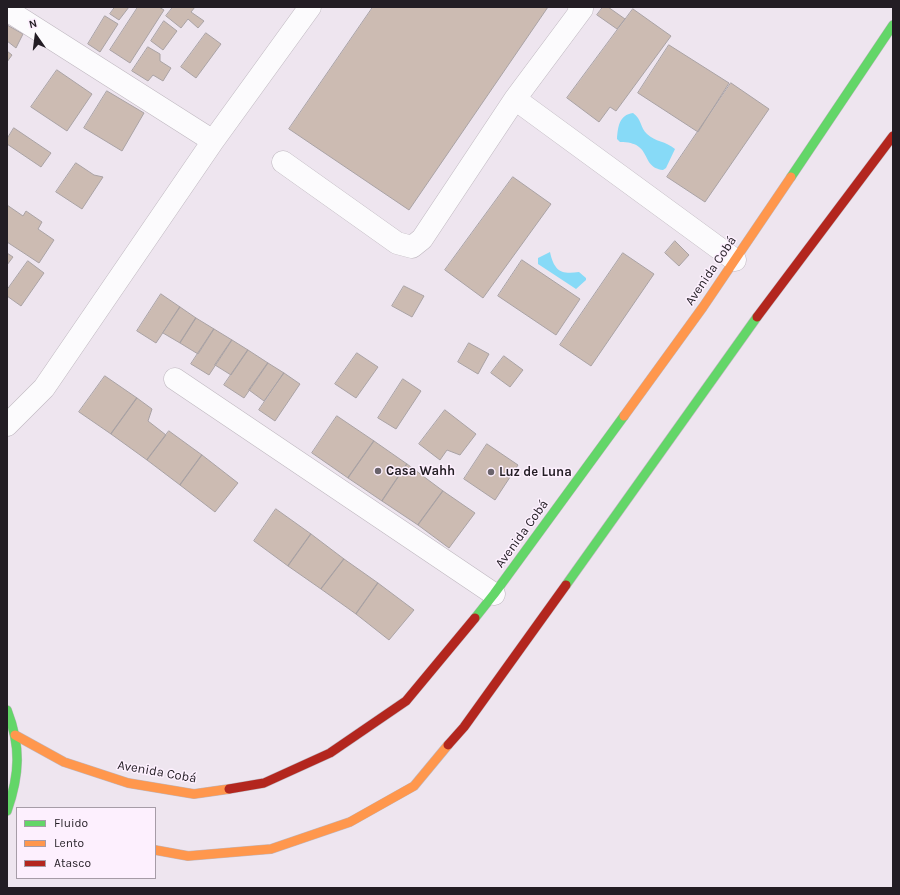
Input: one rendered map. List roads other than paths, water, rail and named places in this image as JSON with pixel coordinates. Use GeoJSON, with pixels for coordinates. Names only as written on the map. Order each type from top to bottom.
{"type":"FeatureCollection","features":[{"type":"Feature","properties":{"kind":"street"},"geometry":{"type":"LineString","coordinates":[[7,425],[44,388],[213,141],[310,7]]}},
{"type":"Feature","properties":{"kind":"street"},"geometry":{"type":"LineString","coordinates":[[283,162],[397,243],[412,247],[422,239],[515,100],[582,9],[579,7]]}},
{"type":"Feature","properties":{"kind":"street"},"geometry":{"type":"LineString","coordinates":[[7,10],[213,141]]}},
{"type":"Feature","properties":{"kind":"street","name":"Avenida Cobá"},"geometry":{"type":"LineString","coordinates":[[15,735],[64,762],[128,783],[194,794],[264,783],[330,753],[406,701],[494,594],[704,306],[893,25]]}},
{"type":"Feature","properties":{"kind":"street"},"geometry":{"type":"LineString","coordinates":[[515,100],[735,260]]}},
{"type":"Feature","properties":{"kind":"street"},"geometry":{"type":"LineString","coordinates":[[156,850],[188,856],[271,849],[350,822],[414,786],[464,727],[775,292],[893,136]]}},
{"type":"Feature","properties":{"kind":"street"},"geometry":{"type":"LineString","coordinates":[[175,379],[494,594]]}},
{"type":"Feature","properties":{"kind":"street"},"geometry":{"type":"LineString","coordinates":[[7,710],[15,735],[17,764],[14,792],[7,811]]}},
{"type":"Feature","properties":{"kind":"water"},"geometry":{"type":"Polygon","coordinates":[[[633,113],[636,115],[643,129],[650,137],[668,144],[675,149],[666,168],[663,170],[656,168],[651,164],[638,146],[631,143],[620,142],[617,139],[620,122],[625,116],[633,113]]]}},
{"type":"Feature","properties":{"kind":"water"},"geometry":{"type":"Polygon","coordinates":[[[550,252],[556,267],[559,270],[567,273],[579,272],[586,278],[586,280],[576,289],[538,264],[538,258],[550,252]]]}},
{"type":"Feature","properties":{"kind":"place","name":"Casa Wahh"},"geometry":{"type":"Point","coordinates":[378,471]}},
{"type":"Feature","properties":{"kind":"place","name":"Luz de Luna"},"geometry":{"type":"Point","coordinates":[491,472]}}]}
